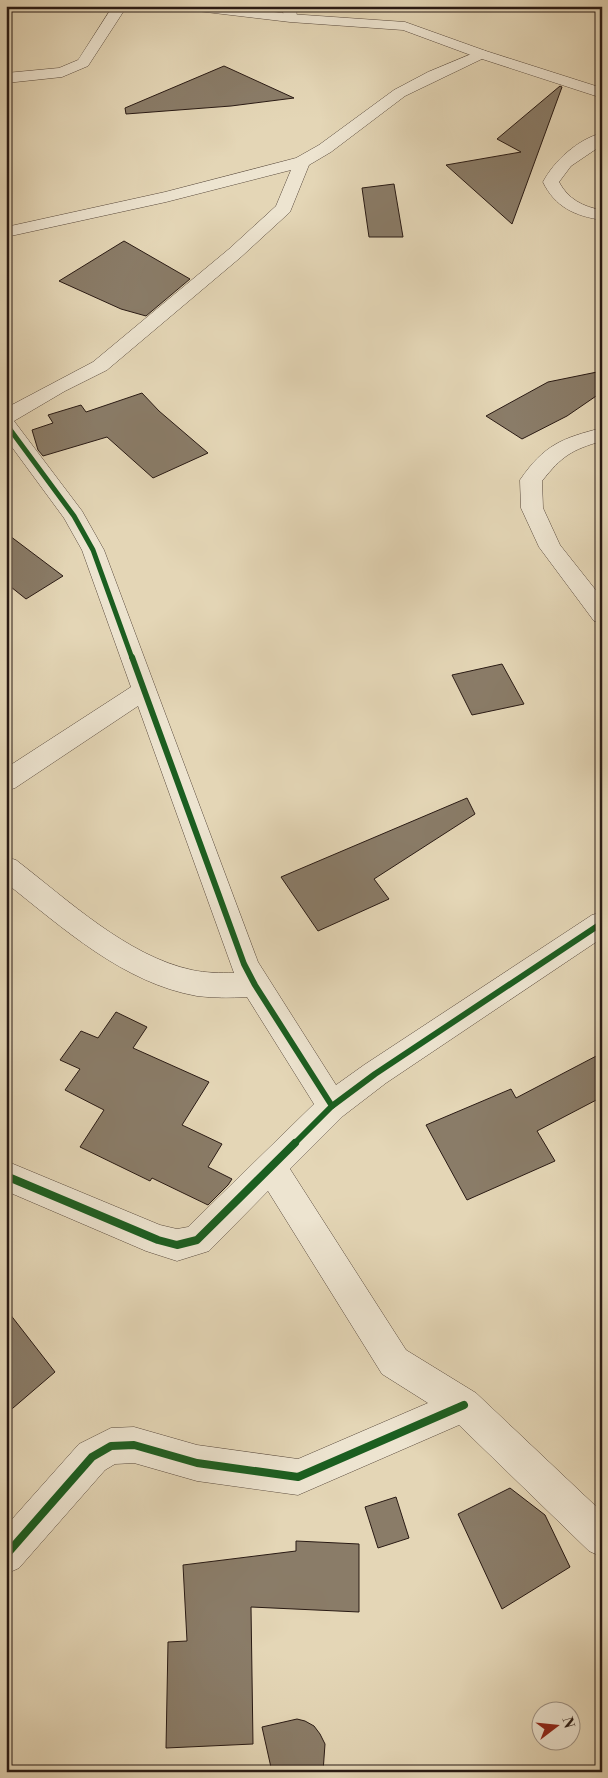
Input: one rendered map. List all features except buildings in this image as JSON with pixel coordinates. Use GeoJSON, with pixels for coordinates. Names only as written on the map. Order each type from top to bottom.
{"type":"FeatureCollection","features":[{"type":"Feature","properties":{"kind":"street"},"geometry":{"type":"LineString","coordinates":[[6,78],[62,72],[83,63],[120,6]]}},
{"type":"Feature","properties":{"kind":"street"},"geometry":{"type":"LineString","coordinates":[[189,6],[289,12],[405,26]]}},
{"type":"Feature","properties":{"kind":"street"},"geometry":{"type":"LineString","coordinates":[[373,10],[405,26],[481,54],[602,93]]}},
{"type":"Feature","properties":{"kind":"street"},"geometry":{"type":"LineString","coordinates":[[6,232],[166,198],[302,162],[321,153],[389,100],[415,84],[481,54]]}},
{"type":"Feature","properties":{"kind":"street"},"geometry":{"type":"LineString","coordinates":[[602,138],[572,157],[555,172],[551,182],[555,192],[568,206],[590,214],[602,215]]}},
{"type":"Feature","properties":{"kind":"street"},"geometry":{"type":"LineString","coordinates":[[6,417],[58,387],[100,366],[235,253],[284,208],[302,162]]}},
{"type":"Feature","properties":{"kind":"street"},"geometry":{"type":"LineString","coordinates":[[6,424],[74,516],[93,550],[244,964],[255,985],[332,1106]]}},
{"type":"Feature","properties":{"kind":"street"},"geometry":{"type":"LineString","coordinates":[[602,434],[568,444],[548,459],[532,480],[532,508],[550,547],[602,615]]}},
{"type":"Feature","properties":{"kind":"street"},"geometry":{"type":"LineString","coordinates":[[6,781],[143,691]]}},
{"type":"Feature","properties":{"kind":"street"},"geometry":{"type":"LineString","coordinates":[[6,868],[111,948],[152,969],[192,983],[255,985]]}},
{"type":"Feature","properties":{"kind":"street"},"geometry":{"type":"LineString","coordinates":[[6,1176],[158,1240],[177,1245],[197,1240],[332,1106],[375,1074],[602,923]]}},
{"type":"Feature","properties":{"kind":"street"},"geometry":{"type":"LineString","coordinates":[[271,1167],[394,1362],[464,1405],[602,1538]]}},
{"type":"Feature","properties":{"kind":"street"},"geometry":{"type":"LineString","coordinates":[[6,1555],[92,1457],[111,1446],[134,1445],[197,1463],[298,1477],[464,1405]]}},
{"type":"Feature","properties":{"kind":"cycle path"},"geometry":{"type":"LineString","coordinates":[[6,424],[74,516],[93,550],[244,964],[255,985],[332,1106]]}},
{"type":"Feature","properties":{"kind":"cycle path"},"geometry":{"type":"LineString","coordinates":[[6,1176],[158,1240],[177,1245],[197,1240],[332,1106],[375,1074],[602,923]]}},
{"type":"Feature","properties":{"kind":"cycle path"},"geometry":{"type":"LineString","coordinates":[[6,1555],[92,1457],[111,1446],[134,1445],[197,1463],[298,1477],[464,1405]]}}]}
